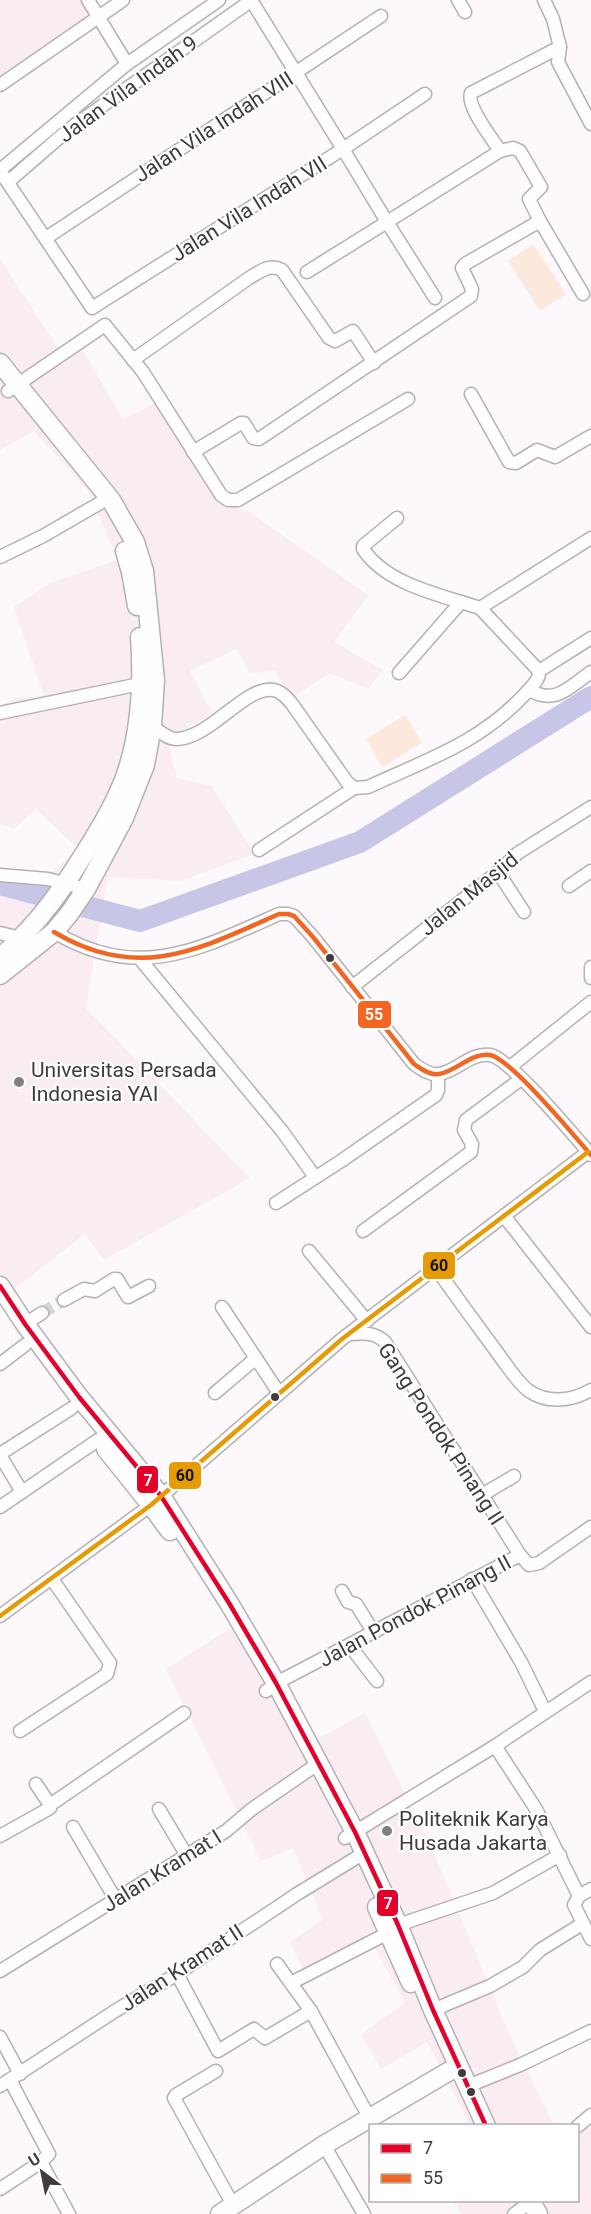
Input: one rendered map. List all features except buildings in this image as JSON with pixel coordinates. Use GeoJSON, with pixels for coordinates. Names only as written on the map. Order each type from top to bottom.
{"type":"FeatureCollection","features":[{"type":"Feature","properties":{"kind":"main road"},"geometry":{"type":"LineString","coordinates":[[0,363],[8,386],[100,502],[124,548],[131,572],[139,622],[141,653],[134,742],[129,767],[110,812],[61,891],[40,919],[0,958]]}},
{"type":"Feature","properties":{"kind":"main road"},"geometry":{"type":"LineString","coordinates":[[0,975],[54,933],[84,891],[124,818],[145,765],[152,726],[155,680],[144,572],[135,542],[111,500],[8,386]]}},
{"type":"Feature","properties":{"kind":"main road"},"geometry":{"type":"LineString","coordinates":[[61,891],[67,916]]}},
{"type":"Feature","properties":{"kind":"main road"},"geometry":{"type":"LineString","coordinates":[[0,1286],[25,1324],[229,1603],[360,1855],[478,2124]]}},
{"type":"Feature","properties":{"kind":"main road"},"geometry":{"type":"LineString","coordinates":[[0,1309],[98,1440],[156,1501]]}},
{"type":"Feature","properties":{"kind":"main road"},"geometry":{"type":"LineString","coordinates":[[411,1971],[433,2010],[454,2068],[468,2086],[485,2124]]}},
{"type":"Feature","properties":{"kind":"main road"},"geometry":{"type":"LineString","coordinates":[[226,2209],[369,2117],[454,2068]]}},
{"type":"Feature","properties":{"kind":"street"},"geometry":{"type":"LineString","coordinates":[[88,0],[127,64]]}},
{"type":"Feature","properties":{"kind":"street"},"geometry":{"type":"LineString","coordinates":[[0,84],[123,0]]}},
{"type":"Feature","properties":{"kind":"street"},"geometry":{"type":"LineString","coordinates":[[46,238],[0,171],[127,64],[219,0]]}},
{"type":"Feature","properties":{"kind":"street"},"geometry":{"type":"LineString","coordinates":[[251,0],[343,150],[424,94]]}},
{"type":"Feature","properties":{"kind":"street","name":"Jalan Vila Indah 9"},"geometry":{"type":"LineString","coordinates":[[8,182],[68,130],[251,0]]}},
{"type":"Feature","properties":{"kind":"street"},"geometry":{"type":"LineString","coordinates":[[458,0],[465,12]]}},
{"type":"Feature","properties":{"kind":"street"},"geometry":{"type":"LineString","coordinates":[[544,0],[553,19],[560,47],[558,62],[591,124]]}},
{"type":"Feature","properties":{"kind":"street","name":"Jalan Vila Indah VIII"},"geometry":{"type":"LineString","coordinates":[[46,238],[381,16]]}},
{"type":"Feature","properties":{"kind":"street"},"geometry":{"type":"LineString","coordinates":[[500,151],[472,107],[469,97],[471,93],[560,47]]}},
{"type":"Feature","properties":{"kind":"street"},"geometry":{"type":"LineString","coordinates":[[307,272],[500,151],[513,148],[518,149],[540,184],[541,189],[529,199],[583,294]]}},
{"type":"Feature","properties":{"kind":"street","name":"Jalan Vila Indah VII"},"geometry":{"type":"LineString","coordinates":[[46,238],[92,308],[343,150],[435,298]]}},
{"type":"Feature","properties":{"kind":"street"},"geometry":{"type":"LineString","coordinates":[[193,452],[241,423],[244,423],[253,438],[259,439],[374,363],[471,296],[472,289],[463,272],[465,264],[540,221]]}},
{"type":"Feature","properties":{"kind":"street"},"geometry":{"type":"LineString","coordinates":[[133,360],[240,284],[268,267],[275,266],[282,270],[329,339],[335,341],[353,331],[374,363]]}},
{"type":"Feature","properties":{"kind":"street"},"geometry":{"type":"LineString","coordinates":[[8,386],[100,322],[107,327],[133,360],[221,495],[228,500],[238,500],[408,399]]}},
{"type":"Feature","properties":{"kind":"street"},"geometry":{"type":"LineString","coordinates":[[471,394],[508,462],[516,463],[537,450],[552,457],[558,456],[591,436]]}},
{"type":"Feature","properties":{"kind":"street"},"geometry":{"type":"LineString","coordinates":[[0,557],[43,536],[100,502]]}},
{"type":"Feature","properties":{"kind":"street"},"geometry":{"type":"LineString","coordinates":[[259,850],[354,788],[368,787],[456,748],[510,710],[539,678],[539,671],[480,608],[385,572],[364,551],[363,546],[397,518]]}},
{"type":"Feature","properties":{"kind":"street"},"geometry":{"type":"LineString","coordinates":[[480,608],[591,538]]}},
{"type":"Feature","properties":{"kind":"street"},"geometry":{"type":"LineString","coordinates":[[399,673],[461,602]]}},
{"type":"Feature","properties":{"kind":"street"},"geometry":{"type":"LineString","coordinates":[[539,671],[591,638]]}},
{"type":"Feature","properties":{"kind":"street"},"geometry":{"type":"LineString","coordinates":[[529,690],[545,698],[554,696],[591,672]]}},
{"type":"Feature","properties":{"kind":"street"},"geometry":{"type":"LineString","coordinates":[[0,713],[140,684]]}},
{"type":"Feature","properties":{"kind":"street"},"geometry":{"type":"LineString","coordinates":[[152,726],[175,739],[189,737],[249,698],[265,690],[274,690],[286,697],[292,704],[342,776],[354,788]]}},
{"type":"Feature","properties":{"kind":"street","name":"Jalan Masjid"},"geometry":{"type":"LineString","coordinates":[[352,987],[498,872],[518,853],[591,807]]}},
{"type":"Feature","properties":{"kind":"street"},"geometry":{"type":"LineString","coordinates":[[569,886],[591,871]]}},
{"type":"Feature","properties":{"kind":"street"},"geometry":{"type":"LineString","coordinates":[[498,872],[525,912]]}},
{"type":"Feature","properties":{"kind":"street"},"geometry":{"type":"LineString","coordinates":[[0,875],[48,879],[61,891],[84,891]]}},
{"type":"Feature","properties":{"kind":"street"},"geometry":{"type":"LineString","coordinates":[[1,1614],[156,1501],[358,1327],[590,1154],[510,1066],[494,1056],[487,1054],[438,1075],[414,1064],[294,916],[279,914],[194,950],[141,959],[103,955],[72,944],[54,933]]}},
{"type":"Feature","properties":{"kind":"street"},"geometry":{"type":"LineString","coordinates":[[0,933],[21,938]]}},
{"type":"Feature","properties":{"kind":"street"},"geometry":{"type":"LineString","coordinates":[[141,959],[282,1131],[315,1177]]}},
{"type":"Feature","properties":{"kind":"street"},"geometry":{"type":"LineString","coordinates":[[591,967],[591,978]]}},
{"type":"Feature","properties":{"kind":"street"},"geometry":{"type":"LineString","coordinates":[[510,1066],[591,1002]]}},
{"type":"Feature","properties":{"kind":"street"},"geometry":{"type":"LineString","coordinates":[[276,1203],[436,1095],[438,1075]]}},
{"type":"Feature","properties":{"kind":"street"},"geometry":{"type":"LineString","coordinates":[[363,1231],[471,1152],[472,1144],[464,1130],[466,1120],[521,1079]]}},
{"type":"Feature","properties":{"kind":"street"},"geometry":{"type":"LineString","coordinates":[[504,1216],[591,1327]]}},
{"type":"Feature","properties":{"kind":"street"},"geometry":{"type":"LineString","coordinates":[[309,1251],[358,1327]]}},
{"type":"Feature","properties":{"kind":"street"},"geometry":{"type":"LineString","coordinates":[[436,1268],[484,1335],[528,1390],[550,1399],[563,1400],[578,1397],[591,1390]]}},
{"type":"Feature","properties":{"kind":"street"},"geometry":{"type":"LineString","coordinates":[[64,1300],[84,1289],[96,1291],[116,1279],[128,1297],[149,1286]]}},
{"type":"Feature","properties":{"kind":"street"},"geometry":{"type":"LineString","coordinates":[[222,1306],[279,1393]]}},
{"type":"Feature","properties":{"kind":"street"},"geometry":{"type":"LineString","coordinates":[[25,1324],[42,1313]]}},
{"type":"Feature","properties":{"kind":"street","name":"Gang Pondok Pinang II"},"geometry":{"type":"LineString","coordinates":[[358,1327],[363,1333],[384,1342],[520,1555]]}},
{"type":"Feature","properties":{"kind":"street"},"geometry":{"type":"LineString","coordinates":[[0,1364],[25,1344]]}},
{"type":"Feature","properties":{"kind":"street"},"geometry":{"type":"LineString","coordinates":[[215,1393],[256,1358]]}},
{"type":"Feature","properties":{"kind":"street"},"geometry":{"type":"LineString","coordinates":[[22,1492],[0,1455],[72,1408]]}},
{"type":"Feature","properties":{"kind":"street"},"geometry":{"type":"LineString","coordinates":[[0,1507],[98,1440]]}},
{"type":"Feature","properties":{"kind":"street"},"geometry":{"type":"LineString","coordinates":[[482,1496],[514,1476]]}},
{"type":"Feature","properties":{"kind":"street","name":"Jalan Pondok Pinang II"},"geometry":{"type":"LineString","coordinates":[[271,1687],[520,1555],[529,1565],[535,1565],[591,1527]]}},
{"type":"Feature","properties":{"kind":"street"},"geometry":{"type":"LineString","coordinates":[[20,1731],[107,1674],[110,1669],[111,1663],[52,1579]]}},
{"type":"Feature","properties":{"kind":"street"},"geometry":{"type":"LineString","coordinates":[[472,1579],[521,1662],[545,1711]]}},
{"type":"Feature","properties":{"kind":"street"},"geometry":{"type":"LineString","coordinates":[[342,1591],[348,1602],[356,1604],[374,1633]]}},
{"type":"Feature","properties":{"kind":"street"},"geometry":{"type":"LineString","coordinates":[[350,1646],[377,1682]]}},
{"type":"Feature","properties":{"kind":"street"},"geometry":{"type":"LineString","coordinates":[[350,1835],[495,1746],[591,1682]]}},
{"type":"Feature","properties":{"kind":"street"},"geometry":{"type":"LineString","coordinates":[[0,1836],[50,1808],[50,1805],[184,1713]]}},
{"type":"Feature","properties":{"kind":"street"},"geometry":{"type":"LineString","coordinates":[[495,1746],[532,1803],[579,1896]]}},
{"type":"Feature","properties":{"kind":"street","name":"Jalan Kramat I"},"geometry":{"type":"LineString","coordinates":[[0,1971],[187,1856],[315,1767]]}},
{"type":"Feature","properties":{"kind":"street"},"geometry":{"type":"LineString","coordinates":[[36,1784],[50,1805]]}},
{"type":"Feature","properties":{"kind":"street"},"geometry":{"type":"LineString","coordinates":[[159,1809],[187,1856]]}},
{"type":"Feature","properties":{"kind":"street"},"geometry":{"type":"LineString","coordinates":[[73,1827],[116,1900]]}},
{"type":"Feature","properties":{"kind":"street","name":"Jalan Kramat II"},"geometry":{"type":"LineString","coordinates":[[10,2080],[360,1855]]}},
{"type":"Feature","properties":{"kind":"street"},"geometry":{"type":"LineString","coordinates":[[291,1983],[393,1929],[493,1893],[560,1855]]}},
{"type":"Feature","properties":{"kind":"street"},"geometry":{"type":"LineString","coordinates":[[591,1889],[579,1896],[574,1905],[591,1939]]}},
{"type":"Feature","properties":{"kind":"street"},"geometry":{"type":"LineString","coordinates":[[433,2010],[490,1986],[523,1967],[540,1950],[582,1924]]}},
{"type":"Feature","properties":{"kind":"street"},"geometry":{"type":"LineString","coordinates":[[277,1964],[311,2011],[369,2117]]}},
{"type":"Feature","properties":{"kind":"street"},"geometry":{"type":"LineString","coordinates":[[177,1974],[218,2051],[254,2029],[265,2038],[311,2011]]}},
{"type":"Feature","properties":{"kind":"street"},"geometry":{"type":"LineString","coordinates":[[468,2086],[520,2065],[591,2031]]}},
{"type":"Feature","properties":{"kind":"street"},"geometry":{"type":"LineString","coordinates":[[0,2037],[10,2080],[48,2150],[47,2157],[41,2162],[0,2189]]}},
{"type":"Feature","properties":{"kind":"street"},"geometry":{"type":"LineString","coordinates":[[216,2071],[174,2098],[226,2209]]}},
{"type":"Feature","properties":{"kind":"street"},"geometry":{"type":"LineString","coordinates":[[579,2125],[591,2115]]}},
{"type":"Feature","properties":{"kind":"street"},"geometry":{"type":"LineString","coordinates":[[324,2145],[364,2214]]}},
{"type":"Feature","properties":{"kind":"street"},"geometry":{"type":"LineString","coordinates":[[41,2162],[69,2214]]}},
{"type":"Feature","properties":{"kind":"shaded area"},"geometry":{"type":"Polygon","coordinates":[[[0,0],[97,0],[104,11],[0,77],[0,0]]]}},
{"type":"Feature","properties":{"kind":"shaded area"},"geometry":{"type":"Polygon","coordinates":[[[533,244],[566,294],[540,311],[508,261],[533,244]]]}},
{"type":"Feature","properties":{"kind":"shaded area"},"geometry":{"type":"Polygon","coordinates":[[[0,259],[58,348],[76,339],[123,419],[161,400],[220,501],[248,511],[368,595],[334,642],[383,670],[368,689],[330,673],[290,699],[276,671],[250,673],[236,649],[190,671],[212,713],[167,740],[177,778],[212,786],[254,854],[181,881],[107,877],[86,1008],[250,1178],[104,1260],[85,1234],[0,1300],[0,878],[45,879],[77,848],[36,809],[14,829],[0,824],[0,708],[14,698],[44,696],[14,607],[50,583],[118,560],[89,492],[34,431],[0,450],[0,259]]]}},
{"type":"Feature","properties":{"kind":"shaded area"},"geometry":{"type":"Polygon","coordinates":[[[405,715],[422,743],[382,767],[366,739],[405,715]]]}},
{"type":"Feature","properties":{"kind":"shaded area"},"geometry":{"type":"Polygon","coordinates":[[[245,1619],[315,1740],[365,1713],[435,1855],[509,2034],[554,2124],[469,2124],[427,2042],[381,2069],[361,2034],[405,2003],[370,1939],[304,1972],[290,1942],[323,1920],[293,1848],[261,1861],[166,1669],[245,1619]]]}},
{"type":"Feature","properties":{"kind":"shaded area"},"geometry":{"type":"Polygon","coordinates":[[[591,2110],[591,2214],[462,2214],[454,2202],[579,2202],[579,2124],[570,2124],[591,2110]]]}},
{"type":"Feature","properties":{"kind":"waterway"},"geometry":{"type":"LineString","coordinates":[[0,884],[140,921],[360,842],[591,697]]}},
{"type":"Feature","properties":{"kind":"tunnel"},"geometry":{"type":"LineString","coordinates":[[42,1313],[64,1300]]}},
{"type":"Feature","properties":{"kind":"transit line","name":"55"},"geometry":{"type":"LineString","coordinates":[[54,932],[84,947],[113,955],[141,958],[194,949],[279,914],[294,916],[414,1064],[425,1071],[436,1074],[451,1070],[476,1056],[490,1055],[499,1059],[527,1083],[591,1155]]}},
{"type":"Feature","properties":{"kind":"transit line","name":"60"},"geometry":{"type":"LineString","coordinates":[[0,1616],[151,1505],[342,1339],[588,1152]]}},
{"type":"Feature","properties":{"kind":"transit line","name":"7"},"geometry":{"type":"LineString","coordinates":[[0,1286],[79,1397],[161,1496],[229,1603],[276,1683],[355,1832],[485,2124]]}},
{"type":"Feature","properties":{"kind":"place","name":"Universitas Persada Indonesia YAI"},"geometry":{"type":"Point","coordinates":[19,1082]}},
{"type":"Feature","properties":{"kind":"place","name":"Politeknik Karya Husada Jakarta"},"geometry":{"type":"Point","coordinates":[387,1831]}}]}
